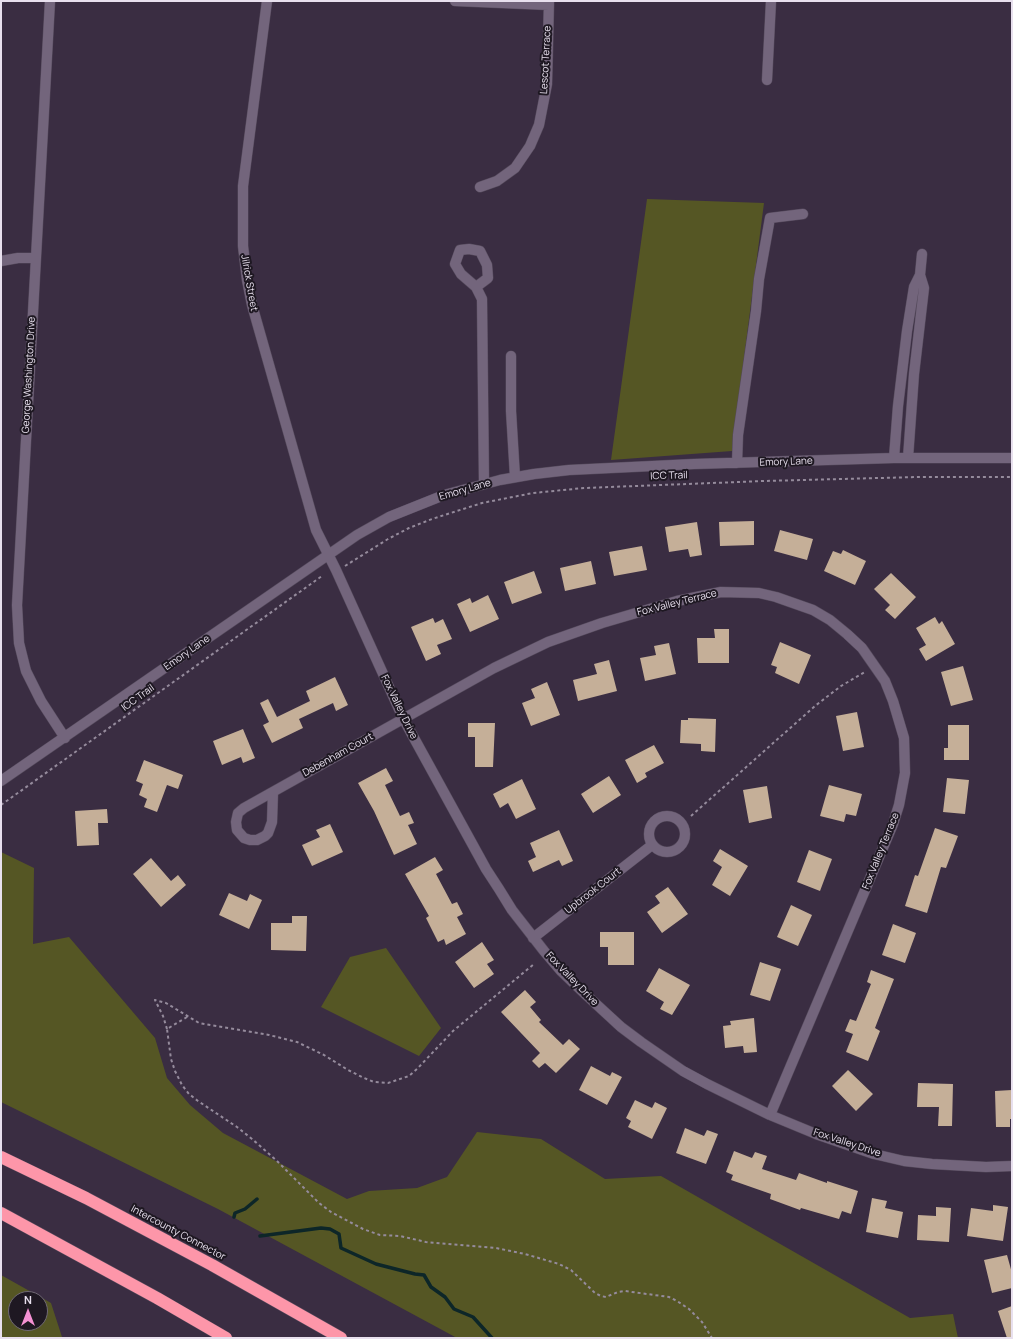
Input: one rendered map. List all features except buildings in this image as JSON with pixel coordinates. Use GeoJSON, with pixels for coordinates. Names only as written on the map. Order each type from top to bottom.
{"type":"FeatureCollection","features":[{"type":"Feature","properties":{"kind":"highway","name":"Intercounty Connector"},"geometry":{"type":"LineString","coordinates":[[1,1157],[86,1198],[212,1265],[341,1338]]}},
{"type":"Feature","properties":{"kind":"highway"},"geometry":{"type":"LineString","coordinates":[[1,1213],[157,1298],[226,1338]]}},
{"type":"Feature","properties":{"kind":"street","name":"George Washington Drive"},"geometry":{"type":"LineString","coordinates":[[50,1],[17,625],[19,643],[26,671],[41,701],[65,738]]}},
{"type":"Feature","properties":{"kind":"street","name":"Jilrick Street"},"geometry":{"type":"LineString","coordinates":[[267,1],[243,186],[242,224],[245,266],[252,305],[310,512],[316,530],[328,554]]}},
{"type":"Feature","properties":{"kind":"street"},"geometry":{"type":"LineString","coordinates":[[455,1],[549,3]]}},
{"type":"Feature","properties":{"kind":"street"},"geometry":{"type":"LineString","coordinates":[[767,80],[771,1]]}},
{"type":"Feature","properties":{"kind":"street","name":"Lescot Terrace"},"geometry":{"type":"LineString","coordinates":[[480,187],[497,181],[515,168],[530,146],[540,125],[547,84],[549,3]]}},
{"type":"Feature","properties":{"kind":"street"},"geometry":{"type":"LineString","coordinates":[[737,463],[738,435],[756,311],[759,279],[770,218],[803,214]]}},
{"type":"Feature","properties":{"kind":"street"},"geometry":{"type":"LineString","coordinates":[[894,458],[906,331],[914,287],[920,275],[922,254]]}},
{"type":"Feature","properties":{"kind":"street"},"geometry":{"type":"LineString","coordinates":[[1,261],[18,258],[36,258]]}},
{"type":"Feature","properties":{"kind":"street"},"geometry":{"type":"LineString","coordinates":[[908,458],[914,374],[924,288],[920,275]]}},
{"type":"Feature","properties":{"kind":"street"},"geometry":{"type":"LineString","coordinates":[[476,287],[482,299],[484,484]]}},
{"type":"Feature","properties":{"kind":"street"},"geometry":{"type":"LineString","coordinates":[[512,356],[512,411],[515,477]]}},
{"type":"Feature","properties":{"kind":"street","name":"Emory Lane"},"geometry":{"type":"LineString","coordinates":[[1,781],[357,535],[389,517],[444,495],[515,477],[551,471],[591,468],[894,458],[1012,458]]}},
{"type":"Feature","properties":{"kind":"street","name":"Fox Valley Drive"},"geometry":{"type":"LineString","coordinates":[[328,554],[403,718],[486,869],[512,910],[561,971],[621,1027],[662,1057],[695,1078],[770,1115],[848,1146],[904,1160],[961,1167],[1012,1166]]}},
{"type":"Feature","properties":{"kind":"street","name":"Fox Valley Terrace"},"geometry":{"type":"LineString","coordinates":[[403,718],[494,668],[548,642],[602,623],[703,594],[721,592],[753,593],[795,602],[830,620],[862,648],[885,681],[899,720],[904,738],[905,755],[903,791],[893,824],[770,1115]]}},
{"type":"Feature","properties":{"kind":"street","name":"Debenham Court"},"geometry":{"type":"LineString","coordinates":[[273,792],[272,822],[268,833],[257,840],[244,838],[239,833],[236,822],[238,813],[244,808],[403,718]]}},
{"type":"Feature","properties":{"kind":"street","name":"Upbrook Court"},"geometry":{"type":"LineString","coordinates":[[533,938],[652,844]]}},
{"type":"Feature","properties":{"kind":"path","name":"ICC Trail"},"geometry":{"type":"LineString","coordinates":[[343,567],[388,539],[426,522],[482,503],[512,496],[540,492],[584,488],[771,481],[918,477],[1012,477]]}},
{"type":"Feature","properties":{"kind":"path","name":"ICC Trail"},"geometry":{"type":"LineString","coordinates":[[1,805],[322,576]]}},
{"type":"Feature","properties":{"kind":"path"},"geometry":{"type":"LineString","coordinates":[[691,816],[815,706],[841,686],[865,672]]}},
{"type":"Feature","properties":{"kind":"path"},"geometry":{"type":"LineString","coordinates":[[534,964],[453,1031],[409,1076],[388,1083],[374,1082],[364,1078],[311,1048],[284,1038],[199,1023],[166,1003],[155,1000],[168,1029],[169,1045],[175,1071],[182,1085],[189,1094],[237,1127],[276,1160],[319,1203],[352,1224],[380,1235],[400,1236],[426,1242],[496,1248],[525,1254],[559,1264],[571,1270],[595,1293],[606,1297],[625,1291],[669,1297],[689,1309],[702,1322],[712,1338]]}},
{"type":"Feature","properties":{"kind":"path"},"geometry":{"type":"LineString","coordinates":[[168,1029],[188,1017]]}},
{"type":"Feature","properties":{"kind":"shaded area"},"geometry":{"type":"Polygon","coordinates":[[[647,199],[764,203],[732,451],[611,460],[647,199]]]}},
{"type":"Feature","properties":{"kind":"shaded area"},"geometry":{"type":"Polygon","coordinates":[[[1,852],[34,868],[33,944],[69,937],[155,1038],[167,1078],[190,1105],[223,1133],[347,1199],[369,1191],[417,1188],[447,1177],[477,1132],[541,1139],[605,1179],[661,1176],[910,1318],[953,1314],[958,1338],[457,1338],[218,1209],[1,1102],[1,852]]]}},
{"type":"Feature","properties":{"kind":"shaded area"},"geometry":{"type":"Polygon","coordinates":[[[386,948],[441,1028],[419,1056],[321,1007],[350,957],[386,948]]]}},
{"type":"Feature","properties":{"kind":"shaded area"},"geometry":{"type":"Polygon","coordinates":[[[1,1275],[30,1291],[8,1291],[8,1331],[48,1331],[48,1301],[51,1303],[62,1337],[1,1338],[1,1275]]]}},
{"type":"Feature","properties":{"kind":"waterway"},"geometry":{"type":"LineString","coordinates":[[234,1217],[235,1213],[245,1209],[257,1199]]}},
{"type":"Feature","properties":{"kind":"waterway"},"geometry":{"type":"LineString","coordinates":[[260,1236],[321,1228],[330,1229],[339,1234],[341,1248],[376,1264],[424,1275],[431,1287],[445,1297],[454,1309],[473,1317],[492,1338]]}}]}
